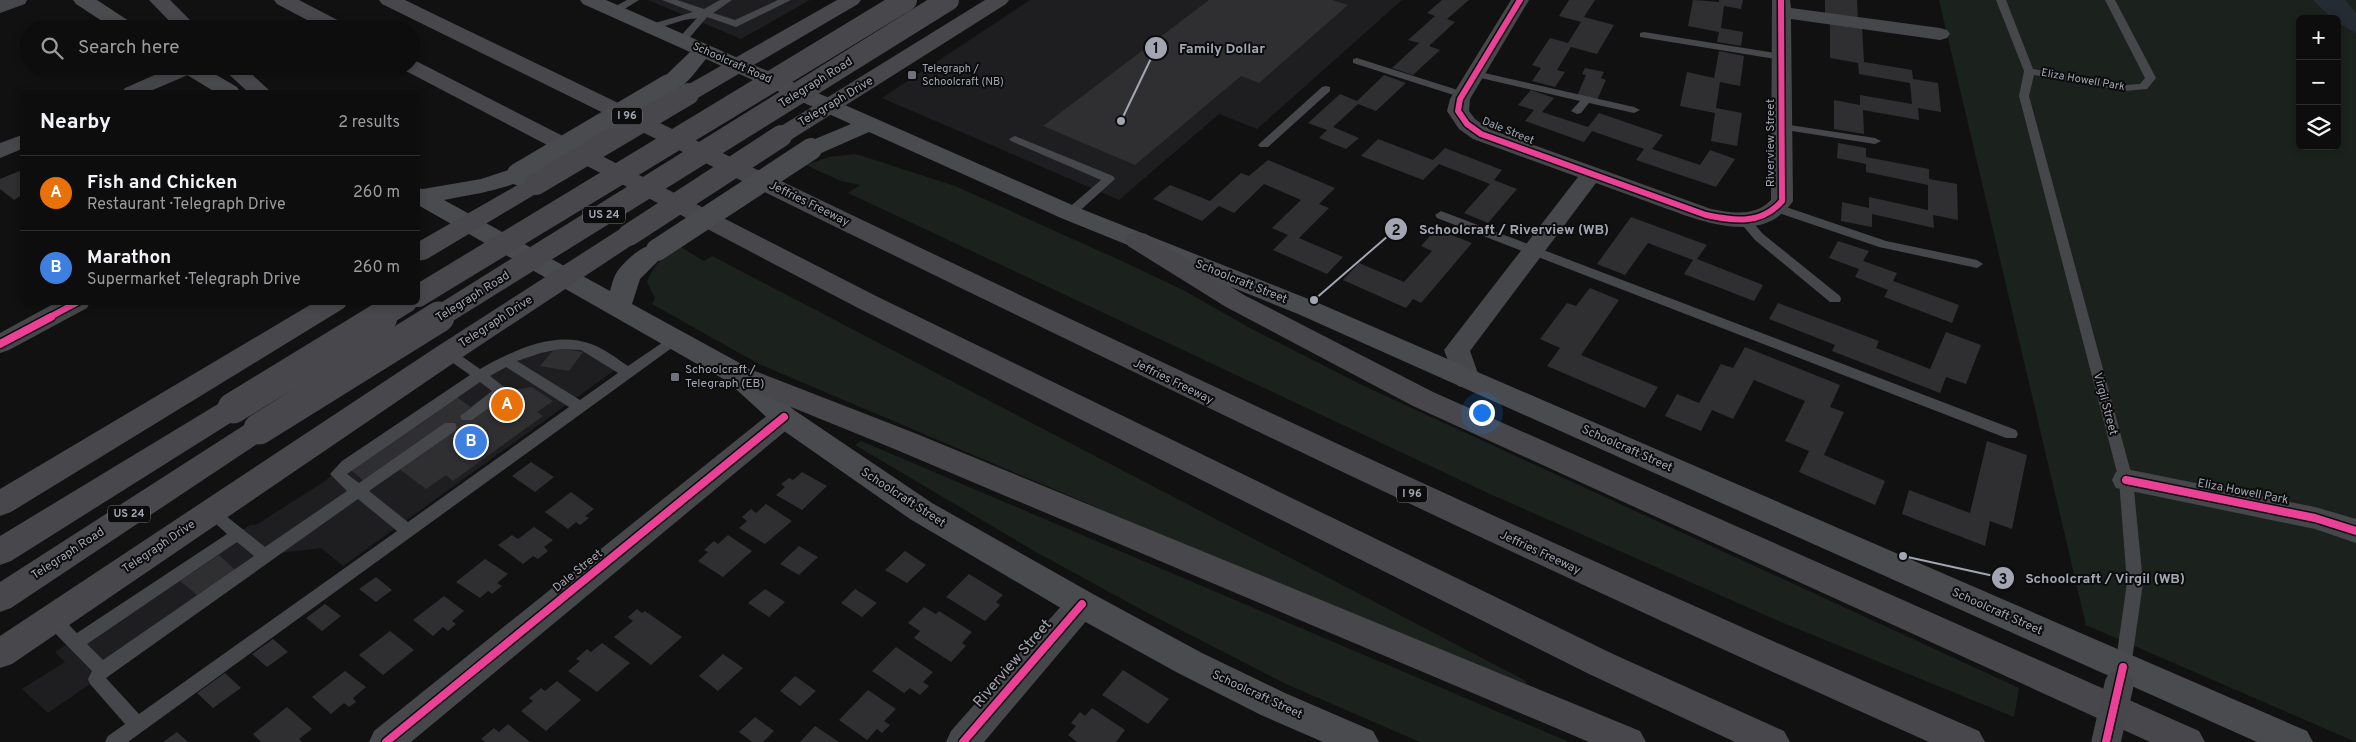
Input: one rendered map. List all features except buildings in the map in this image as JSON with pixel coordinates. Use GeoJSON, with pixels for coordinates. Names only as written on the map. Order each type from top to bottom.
{"type":"FeatureCollection","features":[{"type":"Feature","properties":{"kind":"main road"},"geometry":{"type":"LineString","coordinates":[[84,0],[114,20]]}},
{"type":"Feature","properties":{"kind":"main road"},"geometry":{"type":"LineString","coordinates":[[159,0],[180,20]]}},
{"type":"Feature","properties":{"kind":"main road"},"geometry":{"type":"LineString","coordinates":[[284,0],[323,20]]}},
{"type":"Feature","properties":{"kind":"main road","name":"Jeffries Freeway"},"geometry":{"type":"LineString","coordinates":[[389,0],[1238,413],[1556,561],[1967,742]]}},
{"type":"Feature","properties":{"kind":"main road","name":"Schoolcraft Road"},"geometry":{"type":"LineString","coordinates":[[590,0],[956,162]]}},
{"type":"Feature","properties":{"kind":"main road","name":"Telegraph Road"},"geometry":{"type":"LineString","coordinates":[[420,295],[906,0]]}},
{"type":"Feature","properties":{"kind":"main road","name":"Telegraph Road"},"geometry":{"type":"LineString","coordinates":[[0,599],[259,429],[948,0]]}},
{"type":"Feature","properties":{"kind":"main road","name":"Telegraph Drive"},"geometry":{"type":"LineString","coordinates":[[0,654],[448,353],[781,136],[922,50],[999,0]]}},
{"type":"Feature","properties":{"kind":"main road"},"geometry":{"type":"LineString","coordinates":[[847,3],[829,26],[832,36],[844,45],[864,54],[884,56],[922,50]]}},
{"type":"Feature","properties":{"kind":"main road"},"geometry":{"type":"LineString","coordinates":[[420,253],[468,223],[527,179],[678,90],[737,65],[847,3]]}},
{"type":"Feature","properties":{"kind":"main road"},"geometry":{"type":"LineString","coordinates":[[678,90],[680,77],[703,50]]}},
{"type":"Feature","properties":{"kind":"main road"},"geometry":{"type":"LineString","coordinates":[[420,71],[870,303],[1601,664],[1772,742]]}},
{"type":"Feature","properties":{"kind":"main road"},"geometry":{"type":"LineString","coordinates":[[200,75],[226,90]]}},
{"type":"Feature","properties":{"kind":"main road"},"geometry":{"type":"LineString","coordinates":[[240,75],[258,90]]}},
{"type":"Feature","properties":{"kind":"main road"},"geometry":{"type":"LineString","coordinates":[[618,307],[628,275],[657,250],[811,149],[870,124]]}},
{"type":"Feature","properties":{"kind":"main road","name":"Schoolcraft Street"},"geometry":{"type":"LineString","coordinates":[[956,162],[1137,240],[1307,308],[2121,676],[2295,742]]}},
{"type":"Feature","properties":{"kind":"main road"},"geometry":{"type":"LineString","coordinates":[[420,196],[527,179]]}},
{"type":"Feature","properties":{"kind":"main road"},"geometry":{"type":"LineString","coordinates":[[420,197],[675,339]]}},
{"type":"Feature","properties":{"kind":"main road"},"geometry":{"type":"LineString","coordinates":[[1137,240],[1235,301],[1423,400],[2187,742]]}},
{"type":"Feature","properties":{"kind":"main road"},"geometry":{"type":"LineString","coordinates":[[0,504],[330,305]]}},
{"type":"Feature","properties":{"kind":"main road"},"geometry":{"type":"LineString","coordinates":[[401,305],[447,339],[448,353]]}},
{"type":"Feature","properties":{"kind":"main road","name":"US 24"},"geometry":{"type":"LineString","coordinates":[[0,552],[401,305]]}},
{"type":"Feature","properties":{"kind":"main road","name":"Schoolcraft Street"},"geometry":{"type":"LineString","coordinates":[[675,339],[736,374],[784,417],[921,511],[1082,604],[1223,679],[1273,704],[1361,742]]}},
{"type":"Feature","properties":{"kind":"main road"},"geometry":{"type":"LineString","coordinates":[[736,374],[912,444],[1628,742]]}},
{"type":"Feature","properties":{"kind":"street"},"geometry":{"type":"LineString","coordinates":[[0,7],[18,0]]}},
{"type":"Feature","properties":{"kind":"street","name":"Dale Street"},"geometry":{"type":"LineString","coordinates":[[1520,0],[1464,94],[1458,105],[1458,111],[1473,130],[1592,175]]}},
{"type":"Feature","properties":{"kind":"street"},"geometry":{"type":"LineString","coordinates":[[1781,6],[1940,34]]}},
{"type":"Feature","properties":{"kind":"street","name":"Riverview Street"},"geometry":{"type":"LineString","coordinates":[[1777,208],[1782,201],[1781,6]]}},
{"type":"Feature","properties":{"kind":"street"},"geometry":{"type":"LineString","coordinates":[[136,90],[169,75]]}},
{"type":"Feature","properties":{"kind":"street"},"geometry":{"type":"LineString","coordinates":[[0,151],[20,142]]}},
{"type":"Feature","properties":{"kind":"street"},"geometry":{"type":"LineString","coordinates":[[1467,379],[1457,350],[1592,175],[1706,215],[1726,219],[1744,220],[1761,217],[1777,208]]}},
{"type":"Feature","properties":{"kind":"street"},"geometry":{"type":"LineString","coordinates":[[0,344],[72,305]]}},
{"type":"Feature","properties":{"kind":"street","name":"Dale Street"},"geometry":{"type":"LineString","coordinates":[[386,742],[784,417]]}},
{"type":"Feature","properties":{"kind":"street","name":"Eliza Howell Park"},"geometry":{"type":"LineString","coordinates":[[2126,480],[2314,518],[2356,531]]}},
{"type":"Feature","properties":{"kind":"street","name":"Riverview Street"},"geometry":{"type":"LineString","coordinates":[[963,742],[1082,604]]}},
{"type":"Feature","properties":{"kind":"street","name":"Virgil Street"},"geometry":{"type":"LineString","coordinates":[[2106,742],[2121,676]]}},
{"type":"Feature","properties":{"kind":"lane"},"geometry":{"type":"LineString","coordinates":[[614,11],[634,0]]}},
{"type":"Feature","properties":{"kind":"lane"},"geometry":{"type":"LineString","coordinates":[[667,0],[736,24],[786,0]]}},
{"type":"Feature","properties":{"kind":"lane"},"geometry":{"type":"LineString","coordinates":[[652,27],[682,17],[703,14],[727,0]]}},
{"type":"Feature","properties":{"kind":"lane","name":"Eliza Howell Park"},"geometry":{"type":"LineString","coordinates":[[2002,0],[2029,70],[2125,88],[2143,87],[2151,78],[2110,0]]}},
{"type":"Feature","properties":{"kind":"lane"},"geometry":{"type":"LineString","coordinates":[[681,40],[702,19],[703,14]]}},
{"type":"Feature","properties":{"kind":"lane"},"geometry":{"type":"LineString","coordinates":[[1644,35],[1782,57]]}},
{"type":"Feature","properties":{"kind":"lane"},"geometry":{"type":"LineString","coordinates":[[1357,61],[1424,84],[1464,94]]}},
{"type":"Feature","properties":{"kind":"lane","name":"Virgil Street"},"geometry":{"type":"LineString","coordinates":[[2029,70],[2024,96],[2126,480],[2135,583],[2129,638],[2121,676]]}},
{"type":"Feature","properties":{"kind":"lane"},"geometry":{"type":"LineString","coordinates":[[1476,74],[1634,110]]}},
{"type":"Feature","properties":{"kind":"lane"},"geometry":{"type":"LineString","coordinates":[[1264,145],[1326,89]]}},
{"type":"Feature","properties":{"kind":"lane"},"geometry":{"type":"LineString","coordinates":[[1577,111],[1587,99]]}},
{"type":"Feature","properties":{"kind":"lane"},"geometry":{"type":"LineString","coordinates":[[1783,127],[1875,141]]}},
{"type":"Feature","properties":{"kind":"lane"},"geometry":{"type":"LineString","coordinates":[[1015,138],[1109,179],[1070,212]]}},
{"type":"Feature","properties":{"kind":"lane"},"geometry":{"type":"LineString","coordinates":[[1777,208],[1883,244],[1977,264]]}},
{"type":"Feature","properties":{"kind":"lane"},"geometry":{"type":"LineString","coordinates":[[1441,215],[2011,434]]}},
{"type":"Feature","properties":{"kind":"lane"},"geometry":{"type":"LineString","coordinates":[[1744,220],[1759,237],[1835,299]]}},
{"type":"Feature","properties":{"kind":"lane"},"geometry":{"type":"LineString","coordinates":[[114,742],[675,339]]}},
{"type":"Feature","properties":{"kind":"lane"},"geometry":{"type":"LineString","coordinates":[[408,531],[337,474],[346,465],[479,376],[524,354],[546,347],[567,344],[582,345],[628,373]]}},
{"type":"Feature","properties":{"kind":"lane"},"geometry":{"type":"LineString","coordinates":[[448,353],[502,391],[467,416]]}},
{"type":"Feature","properties":{"kind":"lane"},"geometry":{"type":"LineString","coordinates":[[508,362],[581,408]]}},
{"type":"Feature","properties":{"kind":"lane"},"geometry":{"type":"LineString","coordinates":[[137,725],[96,679],[102,670],[450,427]]}},
{"type":"Feature","properties":{"kind":"lane"},"geometry":{"type":"LineString","coordinates":[[211,512],[265,556]]}},
{"type":"Feature","properties":{"kind":"lane"},"geometry":{"type":"LineString","coordinates":[[75,643],[238,534]]}},
{"type":"Feature","properties":{"kind":"lane"},"geometry":{"type":"LineString","coordinates":[[52,619],[102,670]]}},
{"type":"Feature","properties":{"kind":"shaded area"},"geometry":{"type":"Polygon","coordinates":[[[648,0],[810,0],[741,39],[648,0]]]}},
{"type":"Feature","properties":{"kind":"shaded area"},"geometry":{"type":"Polygon","coordinates":[[[1030,0],[1402,0],[1257,129],[1219,114],[1119,200],[882,98],[1030,0]]]}},
{"type":"Feature","properties":{"kind":"shaded area"},"geometry":{"type":"Polygon","coordinates":[[[1939,0],[2356,0],[2356,742],[2086,625],[1939,0]]]}},
{"type":"Feature","properties":{"kind":"shaded area"},"geometry":{"type":"Polygon","coordinates":[[[2313,0],[2345,0],[2356,13],[2356,33],[2341,24],[2341,15],[2329,15],[2313,0]]]}},
{"type":"Feature","properties":{"kind":"shaded area"},"geometry":{"type":"Polygon","coordinates":[[[856,154],[955,186],[1126,263],[1185,291],[1250,328],[1362,385],[2019,688],[2014,717],[1781,622],[1490,494],[848,193],[860,185],[841,181],[806,165],[829,157],[856,154]]]}},
{"type":"Feature","properties":{"kind":"shaded area"},"geometry":{"type":"Polygon","coordinates":[[[679,246],[704,261],[712,256],[1526,681],[1525,689],[759,364],[652,304],[655,298],[647,282],[660,261],[679,246]]]}},
{"type":"Feature","properties":{"kind":"shaded area"},"geometry":{"type":"Polygon","coordinates":[[[587,347],[619,367],[343,566],[321,548],[280,553],[48,713],[22,689],[65,662],[55,652],[250,525],[256,525],[325,481],[354,456],[522,350],[587,347]]]}},
{"type":"Feature","properties":{"kind":"shaded area"},"geometry":{"type":"Polygon","coordinates":[[[861,441],[1569,742],[1420,742],[1286,684],[1144,611],[1036,552],[855,445],[861,441]]]}},
{"type":"Feature","properties":{"kind":"cycle path"},"geometry":{"type":"LineString","coordinates":[[1520,0],[1460,99],[1458,111],[1467,124],[1481,134],[1706,215],[1737,220],[1748,220],[1767,215],[1782,201],[1781,0]]}},
{"type":"Feature","properties":{"kind":"cycle path"},"geometry":{"type":"LineString","coordinates":[[0,344],[72,305]]}},
{"type":"Feature","properties":{"kind":"cycle path"},"geometry":{"type":"LineString","coordinates":[[386,742],[784,417]]}},
{"type":"Feature","properties":{"kind":"cycle path"},"geometry":{"type":"LineString","coordinates":[[2126,480],[2315,518],[2356,531]]}},
{"type":"Feature","properties":{"kind":"cycle path"},"geometry":{"type":"LineString","coordinates":[[963,742],[1082,604]]}},
{"type":"Feature","properties":{"kind":"cycle path"},"geometry":{"type":"LineString","coordinates":[[2106,742],[2123,667]]}},
{"type":"Feature","properties":{"kind":"place","name":"Telegraph / Schoolcraft (NB)"},"geometry":{"type":"Point","coordinates":[912,75]}},
{"type":"Feature","properties":{"kind":"place","name":"Family Dollar"},"geometry":{"type":"Point","coordinates":[1121,121]}},
{"type":"Feature","properties":{"kind":"place","name":"Schoolcraft / Riverview (WB)"},"geometry":{"type":"Point","coordinates":[1314,300]}},
{"type":"Feature","properties":{"kind":"place","name":"Schoolcraft / Telegraph (EB)"},"geometry":{"type":"Point","coordinates":[675,377]}},
{"type":"Feature","properties":{"kind":"place","name":"Fish and Chicken"},"geometry":{"type":"Point","coordinates":[507,405]}},
{"type":"Feature","properties":{"kind":"place","name":"Marathon"},"geometry":{"type":"Point","coordinates":[471,442]}},
{"type":"Feature","properties":{"kind":"place","name":"Schoolcraft / Virgil (WB)"},"geometry":{"type":"Point","coordinates":[1903,556]}}]}
